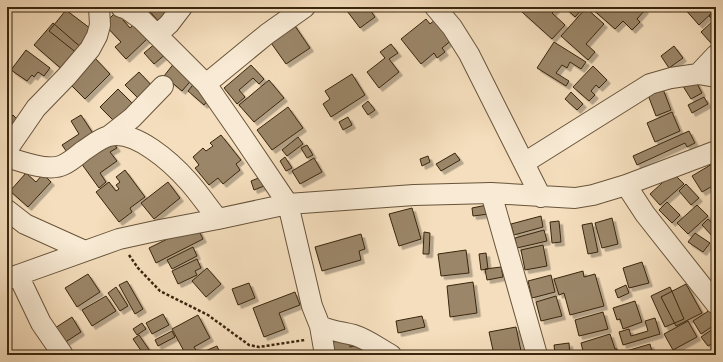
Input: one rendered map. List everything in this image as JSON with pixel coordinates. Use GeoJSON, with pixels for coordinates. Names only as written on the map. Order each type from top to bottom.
{"type":"FeatureCollection","features":[{"type":"Feature","properties":{"kind":"street"},"geometry":{"type":"LineString","coordinates":[[7,150],[36,108],[67,76],[90,49],[97,36],[100,25],[99,7]]}},
{"type":"Feature","properties":{"kind":"street"},"geometry":{"type":"LineString","coordinates":[[121,7],[127,9],[141,19],[206,84],[288,204],[312,306],[322,339]]}},
{"type":"Feature","properties":{"kind":"street"},"geometry":{"type":"LineString","coordinates":[[157,35],[182,7]]}},
{"type":"Feature","properties":{"kind":"street"},"geometry":{"type":"LineString","coordinates":[[206,84],[267,34],[305,7]]}},
{"type":"Feature","properties":{"kind":"street"},"geometry":{"type":"LineString","coordinates":[[435,7],[452,27],[469,54],[541,197]]}},
{"type":"Feature","properties":{"kind":"street"},"geometry":{"type":"LineString","coordinates":[[524,163],[650,84],[671,78],[707,75],[716,55]]}},
{"type":"Feature","properties":{"kind":"street"},"geometry":{"type":"LineString","coordinates":[[7,157],[42,166],[62,166],[92,145],[108,136],[132,118],[163,86]]}},
{"type":"Feature","properties":{"kind":"street"},"geometry":{"type":"LineString","coordinates":[[108,136],[121,135],[133,138],[146,145],[169,163],[188,181],[218,219]]}},
{"type":"Feature","properties":{"kind":"street"},"geometry":{"type":"LineString","coordinates":[[63,355],[41,323],[13,277],[119,239],[288,204],[414,195],[491,193],[575,198],[593,195],[626,185],[716,151]]}},
{"type":"Feature","properties":{"kind":"street"},"geometry":{"type":"LineString","coordinates":[[626,185],[645,214],[716,304]]}},
{"type":"Feature","properties":{"kind":"street"},"geometry":{"type":"LineString","coordinates":[[491,193],[537,355]]}},
{"type":"Feature","properties":{"kind":"street"},"geometry":{"type":"LineString","coordinates":[[7,210],[25,224],[85,251]]}},
{"type":"Feature","properties":{"kind":"street"},"geometry":{"type":"LineString","coordinates":[[322,339],[330,330],[355,336],[374,344],[390,355]]}},
{"type":"Feature","properties":{"kind":"path"},"geometry":{"type":"LineString","coordinates":[[119,239],[138,268],[160,291],[208,315],[249,344],[259,347],[322,339]]}},
{"type":"Feature","properties":{"kind":"building"},"geometry":{"type":"Polygon","coordinates":[[[146,7],[162,7],[169,15],[160,23],[146,7]]]}},
{"type":"Feature","properties":{"kind":"building"},"geometry":{"type":"Polygon","coordinates":[[[344,7],[368,7],[375,17],[360,28],[344,7]]]}},
{"type":"Feature","properties":{"kind":"building"},"geometry":{"type":"Polygon","coordinates":[[[527,7],[558,7],[552,13],[565,25],[552,39],[522,12],[527,7]]]}},
{"type":"Feature","properties":{"kind":"building"},"geometry":{"type":"Polygon","coordinates":[[[564,7],[582,7],[583,8],[575,17],[564,7]]]}},
{"type":"Feature","properties":{"kind":"building"},"geometry":{"type":"Polygon","coordinates":[[[590,7],[642,7],[645,10],[637,19],[640,22],[632,30],[623,21],[615,29],[590,7]]]}},
{"type":"Feature","properties":{"kind":"building"},"geometry":{"type":"Polygon","coordinates":[[[716,7],[716,9],[699,25],[684,8],[716,7]]]}},
{"type":"Feature","properties":{"kind":"building"},"geometry":{"type":"Polygon","coordinates":[[[586,8],[604,24],[586,44],[595,52],[588,60],[561,36],[586,8]]]}},
{"type":"Feature","properties":{"kind":"building"},"geometry":{"type":"Polygon","coordinates":[[[716,9],[716,38],[711,43],[701,32],[714,20],[709,16],[716,9]]]}},
{"type":"Feature","properties":{"kind":"building"},"geometry":{"type":"Polygon","coordinates":[[[66,10],[95,32],[78,54],[49,31],[66,10]]]}},
{"type":"Feature","properties":{"kind":"building"},"geometry":{"type":"Polygon","coordinates":[[[118,10],[126,18],[123,20],[130,28],[133,25],[147,39],[126,59],[115,47],[121,42],[104,24],[118,10]]]}},
{"type":"Feature","properties":{"kind":"building"},"geometry":{"type":"Polygon","coordinates":[[[426,19],[430,24],[436,19],[453,39],[442,48],[445,52],[437,58],[434,53],[421,64],[401,39],[426,19]]]}},
{"type":"Feature","properties":{"kind":"building"},"geometry":{"type":"Polygon","coordinates":[[[53,23],[84,50],[65,72],[34,45],[53,23]]]}},
{"type":"Feature","properties":{"kind":"building"},"geometry":{"type":"Polygon","coordinates":[[[293,23],[310,48],[286,64],[269,40],[293,23]]]}},
{"type":"Feature","properties":{"kind":"building"},"geometry":{"type":"Polygon","coordinates":[[[157,42],[167,53],[154,64],[144,53],[157,42]]]}},
{"type":"Feature","properties":{"kind":"building"},"geometry":{"type":"Polygon","coordinates":[[[554,42],[586,62],[581,69],[570,62],[567,68],[562,65],[556,73],[569,81],[566,86],[537,68],[554,42]]]}},
{"type":"Feature","properties":{"kind":"building"},"geometry":{"type":"Polygon","coordinates":[[[391,44],[398,53],[389,59],[399,72],[379,88],[367,72],[385,58],[380,52],[391,44]]]}},
{"type":"Feature","properties":{"kind":"building"},"geometry":{"type":"Polygon","coordinates":[[[674,46],[683,58],[669,68],[661,56],[674,46]]]}},
{"type":"Feature","properties":{"kind":"building"},"geometry":{"type":"Polygon","coordinates":[[[26,50],[50,68],[44,76],[38,72],[34,77],[32,75],[27,81],[11,70],[26,50]]]}},
{"type":"Feature","properties":{"kind":"building"},"geometry":{"type":"Polygon","coordinates":[[[94,57],[110,74],[85,99],[68,82],[94,57]]]}},
{"type":"Feature","properties":{"kind":"building"},"geometry":{"type":"Polygon","coordinates":[[[175,62],[194,77],[182,91],[164,76],[175,62]]]}},
{"type":"Feature","properties":{"kind":"building"},"geometry":{"type":"Polygon","coordinates":[[[251,65],[264,79],[259,84],[253,78],[239,90],[245,97],[237,104],[224,88],[251,65]]]}},
{"type":"Feature","properties":{"kind":"building"},"geometry":{"type":"Polygon","coordinates":[[[593,66],[607,80],[599,88],[596,85],[591,91],[595,95],[589,101],[573,87],[593,66]]]}},
{"type":"Feature","properties":{"kind":"building"},"geometry":{"type":"Polygon","coordinates":[[[139,72],[155,89],[142,102],[125,85],[139,72]]]}},
{"type":"Feature","properties":{"kind":"building"},"geometry":{"type":"Polygon","coordinates":[[[352,74],[365,95],[331,117],[323,104],[330,99],[325,91],[352,74]]]}},
{"type":"Feature","properties":{"kind":"building"},"geometry":{"type":"Polygon","coordinates":[[[693,76],[702,93],[691,99],[681,83],[693,76]]]}},
{"type":"Feature","properties":{"kind":"building"},"geometry":{"type":"Polygon","coordinates":[[[269,80],[284,98],[254,122],[239,105],[269,80]]]}},
{"type":"Feature","properties":{"kind":"building"},"geometry":{"type":"Polygon","coordinates":[[[196,81],[212,95],[204,105],[188,91],[196,81]]]}},
{"type":"Feature","properties":{"kind":"building"},"geometry":{"type":"Polygon","coordinates":[[[118,89],[134,105],[116,123],[100,107],[118,89]]]}},
{"type":"Feature","properties":{"kind":"building"},"geometry":{"type":"Polygon","coordinates":[[[663,89],[671,110],[656,116],[648,95],[663,89]]]}},
{"type":"Feature","properties":{"kind":"building"},"geometry":{"type":"Polygon","coordinates":[[[571,92],[583,104],[577,110],[565,99],[571,92]]]}},
{"type":"Feature","properties":{"kind":"building"},"geometry":{"type":"Polygon","coordinates":[[[704,97],[708,104],[692,113],[688,105],[704,97]]]}},
{"type":"Feature","properties":{"kind":"building"},"geometry":{"type":"Polygon","coordinates":[[[368,101],[375,110],[368,115],[362,106],[368,101]]]}},
{"type":"Feature","properties":{"kind":"building"},"geometry":{"type":"Polygon","coordinates":[[[288,107],[303,128],[272,150],[257,130],[288,107]]]}},
{"type":"Feature","properties":{"kind":"building"},"geometry":{"type":"Polygon","coordinates":[[[672,112],[680,131],[655,142],[647,123],[672,112]]]}},
{"type":"Feature","properties":{"kind":"building"},"geometry":{"type":"Polygon","coordinates":[[[13,115],[19,121],[7,133],[7,121],[13,115]]]}},
{"type":"Feature","properties":{"kind":"building"},"geometry":{"type":"Polygon","coordinates":[[[81,115],[96,138],[69,155],[62,145],[79,134],[71,121],[81,115]]]}},
{"type":"Feature","properties":{"kind":"building"},"geometry":{"type":"Polygon","coordinates":[[[348,117],[352,125],[343,130],[339,122],[348,117]]]}},
{"type":"Feature","properties":{"kind":"building"},"geometry":{"type":"Polygon","coordinates":[[[689,131],[695,143],[687,147],[685,143],[637,165],[633,156],[689,131]]]}},
{"type":"Feature","properties":{"kind":"building"},"geometry":{"type":"Polygon","coordinates":[[[221,135],[241,160],[236,164],[240,170],[223,184],[218,178],[209,185],[195,168],[199,165],[193,157],[203,148],[206,151],[213,146],[210,143],[221,135]]]}},
{"type":"Feature","properties":{"kind":"building"},"geometry":{"type":"Polygon","coordinates":[[[298,137],[303,144],[287,156],[282,150],[298,137]]]}},
{"type":"Feature","properties":{"kind":"building"},"geometry":{"type":"Polygon","coordinates":[[[112,141],[117,148],[110,152],[117,161],[100,173],[106,182],[99,188],[81,163],[112,141]]]}},
{"type":"Feature","properties":{"kind":"building"},"geometry":{"type":"Polygon","coordinates":[[[307,145],[313,155],[307,158],[301,148],[307,145]]]}},
{"type":"Feature","properties":{"kind":"building"},"geometry":{"type":"Polygon","coordinates":[[[455,153],[460,160],[441,171],[436,164],[455,153]]]}},
{"type":"Feature","properties":{"kind":"building"},"geometry":{"type":"Polygon","coordinates":[[[428,156],[430,162],[422,166],[420,159],[428,156]]]}},
{"type":"Feature","properties":{"kind":"building"},"geometry":{"type":"Polygon","coordinates":[[[285,157],[292,168],[286,171],[280,161],[285,157]]]}},
{"type":"Feature","properties":{"kind":"building"},"geometry":{"type":"Polygon","coordinates":[[[314,158],[322,172],[300,184],[292,171],[314,158]]]}},
{"type":"Feature","properties":{"kind":"building"},"geometry":{"type":"Polygon","coordinates":[[[712,164],[716,170],[716,184],[702,192],[692,176],[712,164]]]}},
{"type":"Feature","properties":{"kind":"building"},"geometry":{"type":"Polygon","coordinates":[[[125,170],[145,197],[130,208],[132,212],[119,222],[96,192],[109,182],[116,191],[119,189],[116,185],[120,182],[116,177],[125,170]]]}},
{"type":"Feature","properties":{"kind":"building"},"geometry":{"type":"Polygon","coordinates":[[[26,173],[36,182],[43,174],[51,182],[28,207],[10,191],[26,173]]]}},
{"type":"Feature","properties":{"kind":"building"},"geometry":{"type":"Polygon","coordinates":[[[673,173],[684,184],[660,205],[650,194],[673,173]]]}},
{"type":"Feature","properties":{"kind":"building"},"geometry":{"type":"Polygon","coordinates":[[[266,175],[269,184],[254,190],[251,181],[266,175]]]}},
{"type":"Feature","properties":{"kind":"building"},"geometry":{"type":"Polygon","coordinates":[[[168,182],[180,198],[154,219],[141,203],[168,182]]]}},
{"type":"Feature","properties":{"kind":"building"},"geometry":{"type":"Polygon","coordinates":[[[686,184],[699,198],[691,205],[679,191],[686,184]]]}},
{"type":"Feature","properties":{"kind":"building"},"geometry":{"type":"Polygon","coordinates":[[[667,202],[680,215],[672,223],[659,210],[667,202]]]}},
{"type":"Feature","properties":{"kind":"building"},"geometry":{"type":"Polygon","coordinates":[[[487,205],[489,214],[473,216],[472,208],[487,205]]]}},
{"type":"Feature","properties":{"kind":"building"},"geometry":{"type":"Polygon","coordinates":[[[697,205],[708,216],[688,234],[677,223],[697,205]]]}},
{"type":"Feature","properties":{"kind":"building"},"geometry":{"type":"Polygon","coordinates":[[[412,208],[421,239],[399,246],[389,214],[412,208]]]}},
{"type":"Feature","properties":{"kind":"building"},"geometry":{"type":"Polygon","coordinates":[[[541,216],[543,227],[514,235],[511,224],[541,216]]]}},
{"type":"Feature","properties":{"kind":"building"},"geometry":{"type":"Polygon","coordinates":[[[612,218],[618,244],[602,248],[595,223],[612,218]]]}},
{"type":"Feature","properties":{"kind":"building"},"geometry":{"type":"Polygon","coordinates":[[[708,219],[716,227],[716,240],[702,225],[708,219]]]}},
{"type":"Feature","properties":{"kind":"building"},"geometry":{"type":"Polygon","coordinates":[[[559,221],[561,242],[552,243],[550,222],[559,221]]]}},
{"type":"Feature","properties":{"kind":"building"},"geometry":{"type":"Polygon","coordinates":[[[592,223],[598,252],[588,254],[582,225],[592,223]]]}},
{"type":"Feature","properties":{"kind":"building"},"geometry":{"type":"Polygon","coordinates":[[[196,225],[203,239],[156,263],[149,248],[196,225]]]}},
{"type":"Feature","properties":{"kind":"building"},"geometry":{"type":"Polygon","coordinates":[[[544,230],[547,241],[517,248],[515,238],[544,230]]]}},
{"type":"Feature","properties":{"kind":"building"},"geometry":{"type":"Polygon","coordinates":[[[424,232],[430,233],[429,254],[423,254],[424,232]]]}},
{"type":"Feature","properties":{"kind":"building"},"geometry":{"type":"Polygon","coordinates":[[[695,233],[710,243],[703,252],[688,242],[695,233]]]}},
{"type":"Feature","properties":{"kind":"building"},"geometry":{"type":"Polygon","coordinates":[[[361,234],[365,249],[359,251],[361,260],[322,271],[315,247],[361,234]]]}},
{"type":"Feature","properties":{"kind":"building"},"geometry":{"type":"Polygon","coordinates":[[[543,245],[547,266],[525,270],[521,250],[543,245]]]}},
{"type":"Feature","properties":{"kind":"building"},"geometry":{"type":"Polygon","coordinates":[[[193,247],[197,256],[172,269],[167,260],[193,247]]]}},
{"type":"Feature","properties":{"kind":"building"},"geometry":{"type":"Polygon","coordinates":[[[466,250],[469,273],[441,276],[438,254],[466,250]]]}},
{"type":"Feature","properties":{"kind":"building"},"geometry":{"type":"Polygon","coordinates":[[[486,253],[488,269],[481,270],[479,254],[486,253]]]}},
{"type":"Feature","properties":{"kind":"building"},"geometry":{"type":"Polygon","coordinates":[[[197,259],[201,268],[195,271],[197,275],[178,284],[172,271],[197,259]]]}},
{"type":"Feature","properties":{"kind":"building"},"geometry":{"type":"Polygon","coordinates":[[[642,262],[649,283],[629,288],[623,268],[642,262]]]}},
{"type":"Feature","properties":{"kind":"building"},"geometry":{"type":"Polygon","coordinates":[[[501,267],[503,277],[487,280],[485,269],[501,267]]]}},
{"type":"Feature","properties":{"kind":"building"},"geometry":{"type":"Polygon","coordinates":[[[207,268],[221,284],[206,297],[192,281],[207,268]]]}},
{"type":"Feature","properties":{"kind":"building"},"geometry":{"type":"Polygon","coordinates":[[[583,271],[584,277],[595,274],[604,306],[570,315],[564,293],[559,295],[554,279],[583,271]]]}},
{"type":"Feature","properties":{"kind":"building"},"geometry":{"type":"Polygon","coordinates":[[[88,274],[100,292],[77,307],[65,288],[88,274]]]}},
{"type":"Feature","properties":{"kind":"building"},"geometry":{"type":"Polygon","coordinates":[[[551,275],[555,292],[532,298],[528,281],[551,275]]]}},
{"type":"Feature","properties":{"kind":"building"},"geometry":{"type":"Polygon","coordinates":[[[127,281],[143,309],[135,314],[119,285],[127,281]]]}},
{"type":"Feature","properties":{"kind":"building"},"geometry":{"type":"Polygon","coordinates":[[[473,282],[477,313],[450,317],[447,286],[473,282]]]}},
{"type":"Feature","properties":{"kind":"building"},"geometry":{"type":"Polygon","coordinates":[[[249,283],[255,298],[238,305],[232,289],[249,283]]]}},
{"type":"Feature","properties":{"kind":"building"},"geometry":{"type":"Polygon","coordinates":[[[686,284],[702,313],[676,326],[661,297],[686,284]]]}},
{"type":"Feature","properties":{"kind":"building"},"geometry":{"type":"Polygon","coordinates":[[[626,285],[629,293],[618,298],[615,290],[626,285]]]}},
{"type":"Feature","properties":{"kind":"building"},"geometry":{"type":"Polygon","coordinates":[[[116,287],[128,306],[120,311],[108,293],[116,287]]]}},
{"type":"Feature","properties":{"kind":"building"},"geometry":{"type":"Polygon","coordinates":[[[670,287],[684,319],[665,327],[651,296],[670,287]]]}},
{"type":"Feature","properties":{"kind":"building"},"geometry":{"type":"Polygon","coordinates":[[[295,292],[300,305],[279,313],[285,329],[264,337],[253,308],[295,292]]]}},
{"type":"Feature","properties":{"kind":"building"},"geometry":{"type":"Polygon","coordinates":[[[106,296],[116,311],[92,326],[82,310],[106,296]]]}},
{"type":"Feature","properties":{"kind":"building"},"geometry":{"type":"Polygon","coordinates":[[[556,296],[562,316],[541,321],[536,302],[556,296]]]}},
{"type":"Feature","properties":{"kind":"building"},"geometry":{"type":"Polygon","coordinates":[[[635,301],[642,322],[623,329],[620,319],[617,320],[613,308],[635,301]]]}},
{"type":"Feature","properties":{"kind":"building"},"geometry":{"type":"Polygon","coordinates":[[[713,308],[716,313],[716,324],[701,334],[693,321],[713,308]]]}},
{"type":"Feature","properties":{"kind":"building"},"geometry":{"type":"Polygon","coordinates":[[[603,312],[608,329],[579,336],[575,320],[603,312]]]}},
{"type":"Feature","properties":{"kind":"building"},"geometry":{"type":"Polygon","coordinates":[[[163,314],[169,325],[152,334],[146,323],[163,314]]]}},
{"type":"Feature","properties":{"kind":"building"},"geometry":{"type":"Polygon","coordinates":[[[198,315],[210,338],[194,347],[199,355],[186,355],[172,329],[198,315]]]}},
{"type":"Feature","properties":{"kind":"building"},"geometry":{"type":"Polygon","coordinates":[[[422,316],[425,327],[398,333],[396,321],[422,316]]]}},
{"type":"Feature","properties":{"kind":"building"},"geometry":{"type":"Polygon","coordinates":[[[72,317],[81,332],[64,343],[55,328],[72,317]]]}},
{"type":"Feature","properties":{"kind":"building"},"geometry":{"type":"Polygon","coordinates":[[[655,318],[660,334],[623,345],[619,332],[629,329],[631,336],[648,331],[645,321],[655,318]]]}},
{"type":"Feature","properties":{"kind":"building"},"geometry":{"type":"Polygon","coordinates":[[[688,321],[697,337],[673,350],[664,334],[688,321]]]}},
{"type":"Feature","properties":{"kind":"building"},"geometry":{"type":"Polygon","coordinates":[[[142,323],[146,329],[137,335],[133,329],[142,323]]]}},
{"type":"Feature","properties":{"kind":"building"},"geometry":{"type":"Polygon","coordinates":[[[516,327],[521,351],[505,355],[494,355],[489,332],[516,327]]]}},
{"type":"Feature","properties":{"kind":"building"},"geometry":{"type":"Polygon","coordinates":[[[716,327],[716,341],[708,346],[701,337],[716,327]]]}},
{"type":"Feature","properties":{"kind":"building"},"geometry":{"type":"Polygon","coordinates":[[[172,331],[175,337],[158,346],[155,340],[172,331]]]}},
{"type":"Feature","properties":{"kind":"building"},"geometry":{"type":"Polygon","coordinates":[[[610,334],[615,349],[617,349],[619,355],[584,355],[581,343],[610,334]]]}},
{"type":"Feature","properties":{"kind":"building"},"geometry":{"type":"Polygon","coordinates":[[[139,335],[150,351],[144,355],[133,339],[139,335]]]}},
{"type":"Feature","properties":{"kind":"building"},"geometry":{"type":"Polygon","coordinates":[[[349,338],[350,347],[362,344],[364,355],[327,355],[325,344],[349,338]]]}},
{"type":"Feature","properties":{"kind":"building"},"geometry":{"type":"Polygon","coordinates":[[[569,343],[570,355],[550,355],[555,354],[554,345],[569,343]]]}},
{"type":"Feature","properties":{"kind":"building"},"geometry":{"type":"Polygon","coordinates":[[[650,344],[653,355],[624,355],[623,352],[650,344]]]}},
{"type":"Feature","properties":{"kind":"building"},"geometry":{"type":"Polygon","coordinates":[[[217,346],[220,353],[215,355],[196,355],[217,346]]]}}]}
